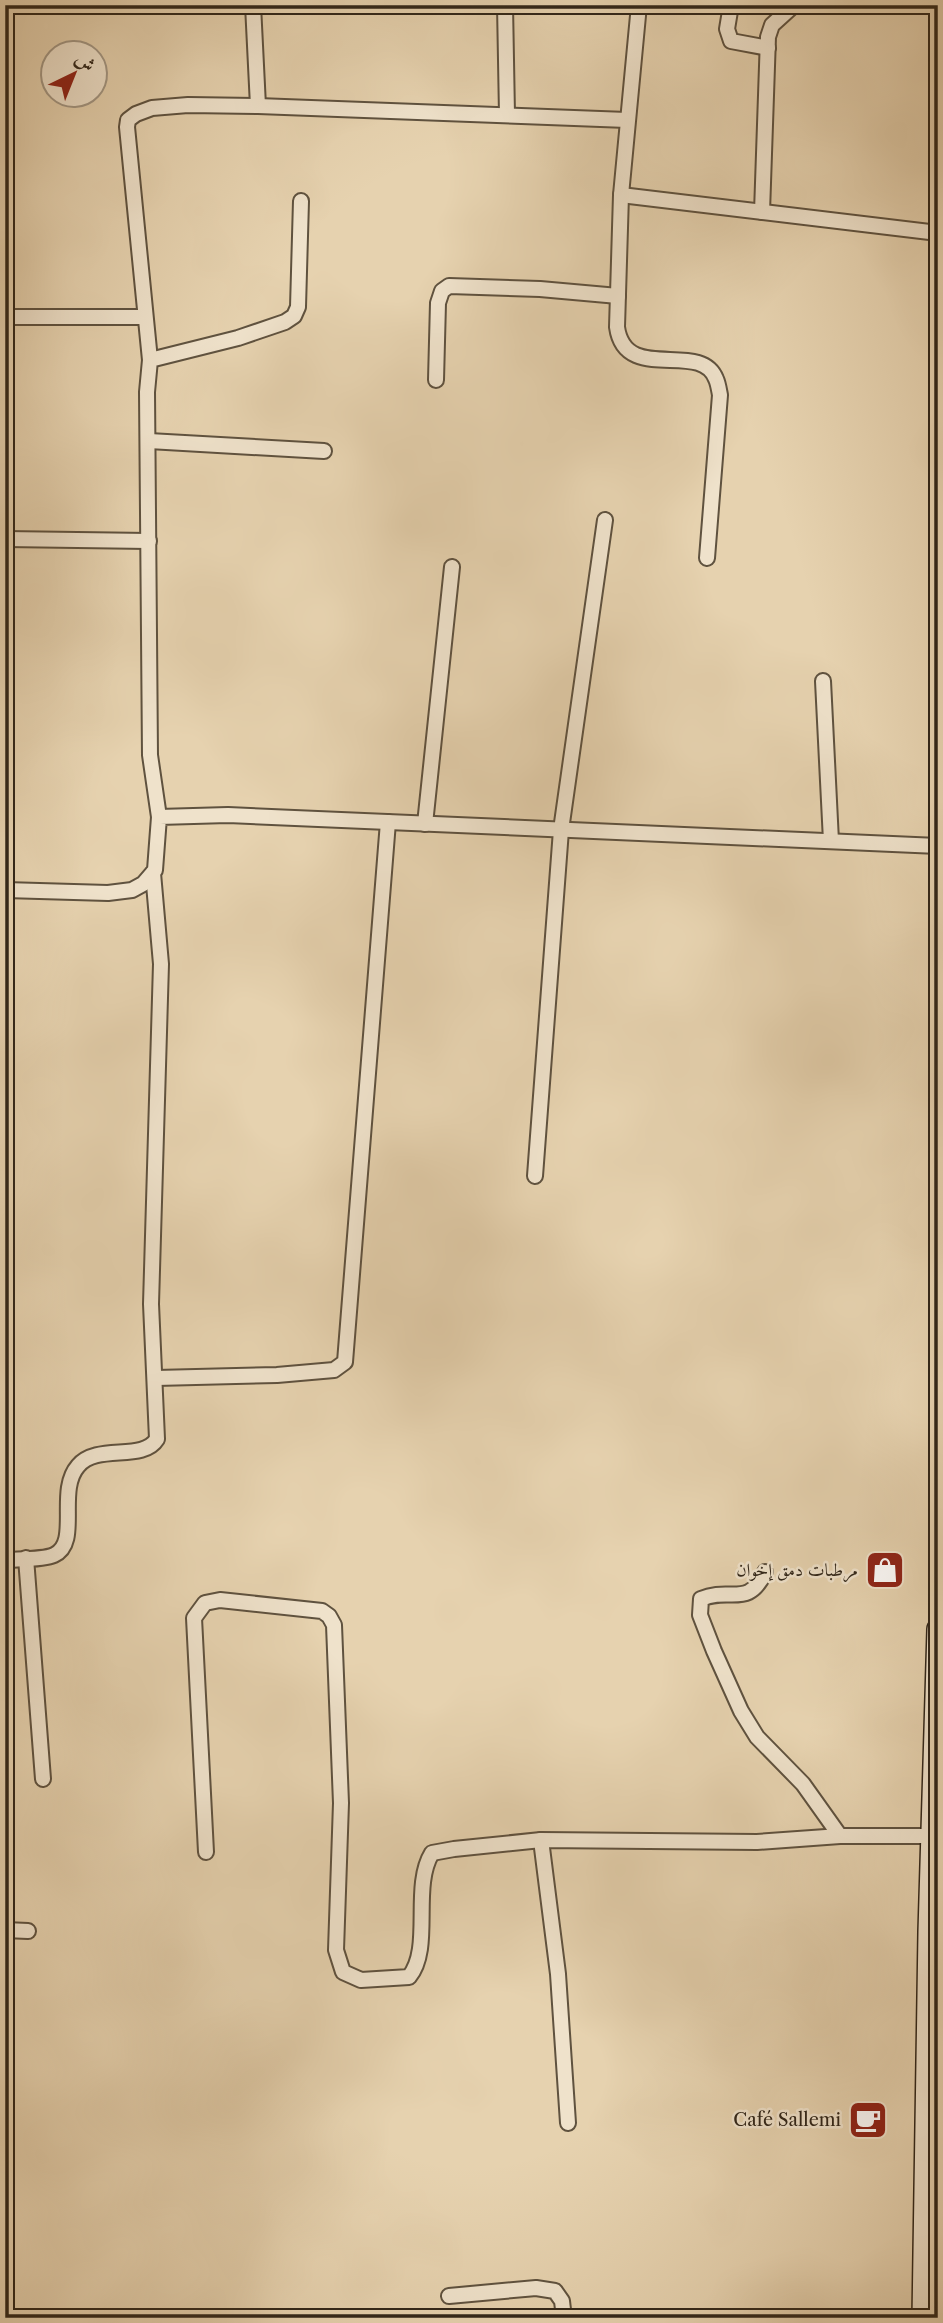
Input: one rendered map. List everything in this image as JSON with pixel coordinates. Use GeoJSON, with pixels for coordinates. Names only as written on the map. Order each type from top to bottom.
{"type":"FeatureCollection","features":[{"type":"Feature","properties":{"kind":"main road"},"geometry":{"type":"LineString","coordinates":[[928,2312],[933,2031],[932,1836],[938,1629]]}},
{"type":"Feature","properties":{"kind":"street"},"geometry":{"type":"LineString","coordinates":[[253,5],[258,106]]}},
{"type":"Feature","properties":{"kind":"street"},"geometry":{"type":"LineString","coordinates":[[505,5],[507,115]]}},
{"type":"Feature","properties":{"kind":"street"},"geometry":{"type":"LineString","coordinates":[[639,5],[621,195],[617,327],[619,341],[633,354],[650,359],[702,365],[716,377],[720,395],[707,558]]}},
{"type":"Feature","properties":{"kind":"street"},"geometry":{"type":"LineString","coordinates":[[731,5],[727,29],[731,41],[768,48]]}},
{"type":"Feature","properties":{"kind":"street"},"geometry":{"type":"LineString","coordinates":[[762,212],[768,48],[772,25],[794,5]]}},
{"type":"Feature","properties":{"kind":"street"},"geometry":{"type":"LineString","coordinates":[[5,1560],[49,1557],[64,1548],[68,1539],[66,1495],[72,1473],[80,1462],[94,1455],[141,1450],[154,1444],[158,1430],[151,1304],[161,964],[153,873],[159,817],[150,755],[147,392],[150,360],[128,120],[152,108],[188,105],[627,120]]}},
{"type":"Feature","properties":{"kind":"street"},"geometry":{"type":"LineString","coordinates":[[621,195],[938,233]]}},
{"type":"Feature","properties":{"kind":"street"},"geometry":{"type":"LineString","coordinates":[[150,360],[238,338],[285,322],[294,316],[298,307],[301,201]]}},
{"type":"Feature","properties":{"kind":"street"},"geometry":{"type":"LineString","coordinates":[[436,380],[438,303],[442,291],[449,286],[540,289],[618,296]]}},
{"type":"Feature","properties":{"kind":"street"},"geometry":{"type":"LineString","coordinates":[[5,317],[145,317]]}},
{"type":"Feature","properties":{"kind":"street"},"geometry":{"type":"LineString","coordinates":[[149,441],[324,451]]}},
{"type":"Feature","properties":{"kind":"street"},"geometry":{"type":"LineString","coordinates":[[535,1176],[561,830],[605,520]]}},
{"type":"Feature","properties":{"kind":"street"},"geometry":{"type":"LineString","coordinates":[[5,539],[149,541]]}},
{"type":"Feature","properties":{"kind":"street"},"geometry":{"type":"LineString","coordinates":[[425,824],[452,567]]}},
{"type":"Feature","properties":{"kind":"street"},"geometry":{"type":"LineString","coordinates":[[823,681],[831,841]]}},
{"type":"Feature","properties":{"kind":"street"},"geometry":{"type":"LineString","coordinates":[[159,817],[228,815],[938,846]]}},
{"type":"Feature","properties":{"kind":"street"},"geometry":{"type":"LineString","coordinates":[[156,1378],[277,1375],[334,1370],[345,1362],[388,822]]}},
{"type":"Feature","properties":{"kind":"street"},"geometry":{"type":"LineString","coordinates":[[5,890],[108,893],[132,890],[153,873]]}},
{"type":"Feature","properties":{"kind":"street"},"geometry":{"type":"LineString","coordinates":[[26,1558],[43,1779]]}},
{"type":"Feature","properties":{"kind":"street"},"geometry":{"type":"LineString","coordinates":[[765,1572],[759,1587],[751,1593],[707,1596],[701,1599],[700,1615],[713,1651],[741,1711],[757,1737],[803,1784],[840,1836]]}},
{"type":"Feature","properties":{"kind":"street"},"geometry":{"type":"LineString","coordinates":[[206,1852],[194,1618],[205,1603],[220,1600],[322,1611],[334,1625],[341,1803],[336,1950],[343,1972],[361,1980],[409,1977],[415,1970],[419,1951],[424,1866],[432,1853],[541,1840],[757,1842],[840,1836],[932,1836]]}},
{"type":"Feature","properties":{"kind":"street"},"geometry":{"type":"LineString","coordinates":[[541,1840],[558,1974],[568,2123]]}},
{"type":"Feature","properties":{"kind":"street"},"geometry":{"type":"LineString","coordinates":[[5,1930],[28,1931]]}},
{"type":"Feature","properties":{"kind":"street"},"geometry":{"type":"LineString","coordinates":[[449,2296],[536,2288],[555,2291],[562,2301],[564,2318]]}},
{"type":"Feature","properties":{"kind":"place","name":"مرطبات دمق إخوان"},"geometry":{"type":"Point","coordinates":[885,1570]}},
{"type":"Feature","properties":{"kind":"place","name":"Café Sallemi"},"geometry":{"type":"Point","coordinates":[868,2120]}}]}
